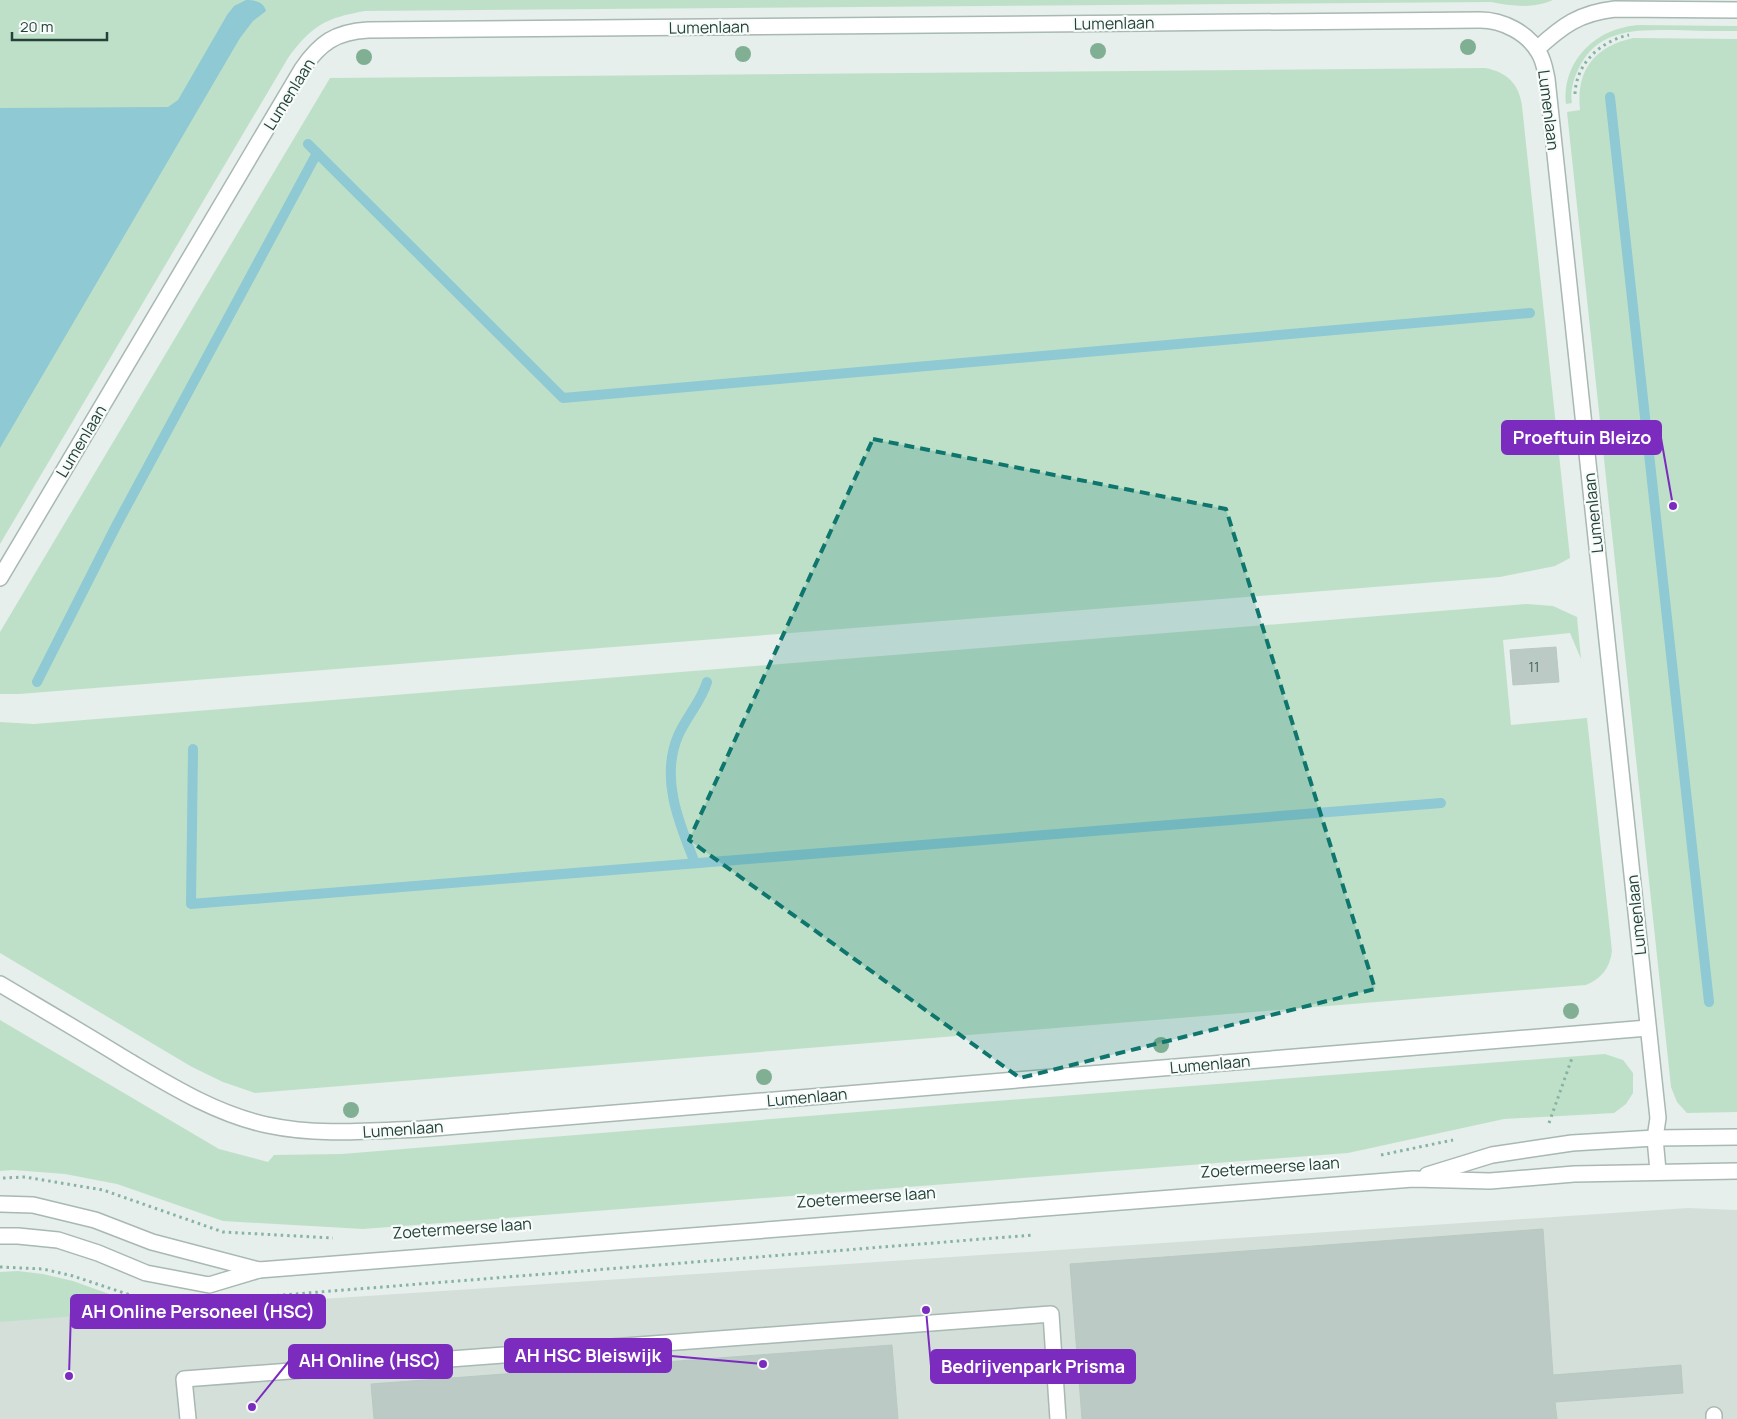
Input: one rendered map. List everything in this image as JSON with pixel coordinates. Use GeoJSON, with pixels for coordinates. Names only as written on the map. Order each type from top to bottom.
{"type":"FeatureCollection","features":[{"type":"Feature","properties":{"kind":"street"},"geometry":{"type":"LineString","coordinates":[[1537,50],[1568,23],[1591,13],[1614,9],[1737,10]]}},
{"type":"Feature","properties":{"kind":"street","name":"Lumenlaan"},"geometry":{"type":"LineString","coordinates":[[0,578],[302,69],[320,46],[340,35],[368,30],[1486,20],[1511,27],[1528,40],[1537,50],[1544,66],[1550,110],[1658,1118],[1655,1138],[1658,1172]]}},
{"type":"Feature","properties":{"kind":"street","name":"Lumenlaan"},"geometry":{"type":"LineString","coordinates":[[0,984],[172,1086],[220,1110],[266,1125],[310,1132],[431,1128],[1648,1028]]}},
{"type":"Feature","properties":{"kind":"street","name":"Zoetermeerse laan"},"geometry":{"type":"LineString","coordinates":[[1413,1179],[1492,1155],[1572,1143],[1655,1138],[1737,1137]]}},
{"type":"Feature","properties":{"kind":"street","name":"Zoetermeerse laan"},"geometry":{"type":"LineString","coordinates":[[0,1236],[58,1240],[98,1253],[146,1274],[209,1285],[259,1270],[1413,1179],[1490,1181],[1574,1174],[1737,1171]]}},
{"type":"Feature","properties":{"kind":"street","name":"Zoetermeerse laan"},"geometry":{"type":"LineString","coordinates":[[0,1204],[34,1205],[95,1220],[152,1242],[259,1270]]}},
{"type":"Feature","properties":{"kind":"street"},"geometry":{"type":"LineString","coordinates":[[188,1419],[184,1379],[1051,1314],[1058,1419]]}},
{"type":"Feature","properties":{"kind":"path"},"geometry":{"type":"LineString","coordinates":[[1550,110],[1576,107],[1576,85],[1588,60],[1607,43],[1633,34]]}},
{"type":"Feature","properties":{"kind":"path"},"geometry":{"type":"LineString","coordinates":[[1556,1124],[1548,1124],[1581,1034]]}},
{"type":"Feature","properties":{"kind":"path"},"geometry":{"type":"LineString","coordinates":[[1377,1156],[1459,1138]]}},
{"type":"Feature","properties":{"kind":"path"},"geometry":{"type":"LineString","coordinates":[[0,1178],[26,1177],[102,1190],[223,1232],[339,1237]]}},
{"type":"Feature","properties":{"kind":"highlighted area"},"geometry":{"type":"Polygon","coordinates":[[[873,439],[1226,509],[1375,989],[1020,1078],[689,840],[873,439]]]}},
{"type":"Feature","properties":{"kind":"shaded area"},"geometry":{"type":"Polygon","coordinates":[[[1688,1208],[1737,1210],[1737,1419],[0,1419],[0,1316],[231,1305],[1688,1208]]]}},
{"type":"Feature","properties":{"kind":"green space"},"geometry":{"type":"Polygon","coordinates":[[[0,0],[1553,0],[1538,5],[1522,6],[1491,2],[365,11],[330,20],[313,30],[288,58],[0,544],[0,0]]]}},
{"type":"Feature","properties":{"kind":"green space"},"geometry":{"type":"Polygon","coordinates":[[[1640,25],[1737,26],[1737,31],[1646,30],[1619,34],[1607,39],[1586,56],[1573,82],[1572,103],[1566,104],[1566,88],[1570,73],[1576,60],[1585,49],[1597,39],[1610,32],[1624,27],[1640,25]]]}},
{"type":"Feature","properties":{"kind":"green space"},"geometry":{"type":"Polygon","coordinates":[[[1633,38],[1737,39],[1737,1112],[1687,1113],[1677,1102],[1671,1087],[1567,112],[1580,110],[1581,83],[1590,62],[1608,47],[1633,38]]]}},
{"type":"Feature","properties":{"kind":"green space"},"geometry":{"type":"Polygon","coordinates":[[[1485,68],[1500,73],[1511,80],[1518,91],[1522,106],[1570,558],[1555,566],[1500,577],[0,694],[0,632],[330,78],[1485,68]]]}},
{"type":"Feature","properties":{"kind":"green space"},"geometry":{"type":"Polygon","coordinates":[[[1527,604],[1553,606],[1577,617],[1581,659],[1570,633],[1503,640],[1511,725],[1587,718],[1612,951],[1604,972],[1596,980],[1586,985],[255,1093],[223,1082],[192,1067],[0,953],[0,722],[34,724],[1527,604]]]}},
{"type":"Feature","properties":{"kind":"green space"},"geometry":{"type":"Polygon","coordinates":[[[0,1020],[219,1149],[268,1162],[274,1155],[342,1154],[1605,1054],[1623,1060],[1633,1073],[1633,1093],[1626,1104],[1614,1113],[1504,1119],[1348,1153],[363,1229],[223,1221],[117,1184],[65,1174],[13,1170],[0,1171],[0,1020]]]}},
{"type":"Feature","properties":{"kind":"green space"},"geometry":{"type":"Polygon","coordinates":[[[18,1271],[43,1274],[73,1281],[126,1300],[179,1308],[0,1322],[0,1272],[18,1271]]]}},
{"type":"Feature","properties":{"kind":"water"},"geometry":{"type":"Polygon","coordinates":[[[246,0],[259,2],[266,11],[253,21],[240,38],[0,448],[0,108],[168,107],[178,100],[227,15],[234,6],[246,0]]]}},
{"type":"Feature","properties":{"kind":"building"},"geometry":{"type":"Polygon","coordinates":[[[1556,647],[1559,682],[1513,685],[1510,650],[1556,647]]]}},
{"type":"Feature","properties":{"kind":"building"},"geometry":{"type":"Polygon","coordinates":[[[1543,1229],[1553,1375],[1681,1365],[1683,1393],[1555,1402],[1557,1419],[1082,1419],[1070,1264],[1543,1229]]]}},
{"type":"Feature","properties":{"kind":"building"},"geometry":{"type":"Polygon","coordinates":[[[892,1345],[898,1419],[374,1419],[371,1384],[892,1345]]]}},
{"type":"Feature","properties":{"kind":"waterway"},"geometry":{"type":"LineString","coordinates":[[1610,97],[1709,1002]]}},
{"type":"Feature","properties":{"kind":"waterway"},"geometry":{"type":"LineString","coordinates":[[308,144],[563,398],[1530,313]]}},
{"type":"Feature","properties":{"kind":"waterway"},"geometry":{"type":"LineString","coordinates":[[37,682],[117,524],[317,153]]}},
{"type":"Feature","properties":{"kind":"waterway"},"geometry":{"type":"LineString","coordinates":[[695,863],[678,816],[671,784],[671,768],[678,736],[707,682]]}},
{"type":"Feature","properties":{"kind":"waterway"},"geometry":{"type":"LineString","coordinates":[[193,749],[191,904],[1441,803]]}},
{"type":"Feature","properties":{"kind":"place","name":"Proeftuin Bleizo"},"geometry":{"type":"Point","coordinates":[1673,506]}},
{"type":"Feature","properties":{"kind":"place","name":"Bedrijvenpark Prisma"},"geometry":{"type":"Point","coordinates":[926,1310]}},
{"type":"Feature","properties":{"kind":"place","name":"AH HSC Bleiswijk"},"geometry":{"type":"Point","coordinates":[763,1364]}},
{"type":"Feature","properties":{"kind":"place","name":"AH Online Personeel (HSC)"},"geometry":{"type":"Point","coordinates":[69,1376]}},
{"type":"Feature","properties":{"kind":"place","name":"AH Online (HSC)"},"geometry":{"type":"Point","coordinates":[252,1407]}}]}
